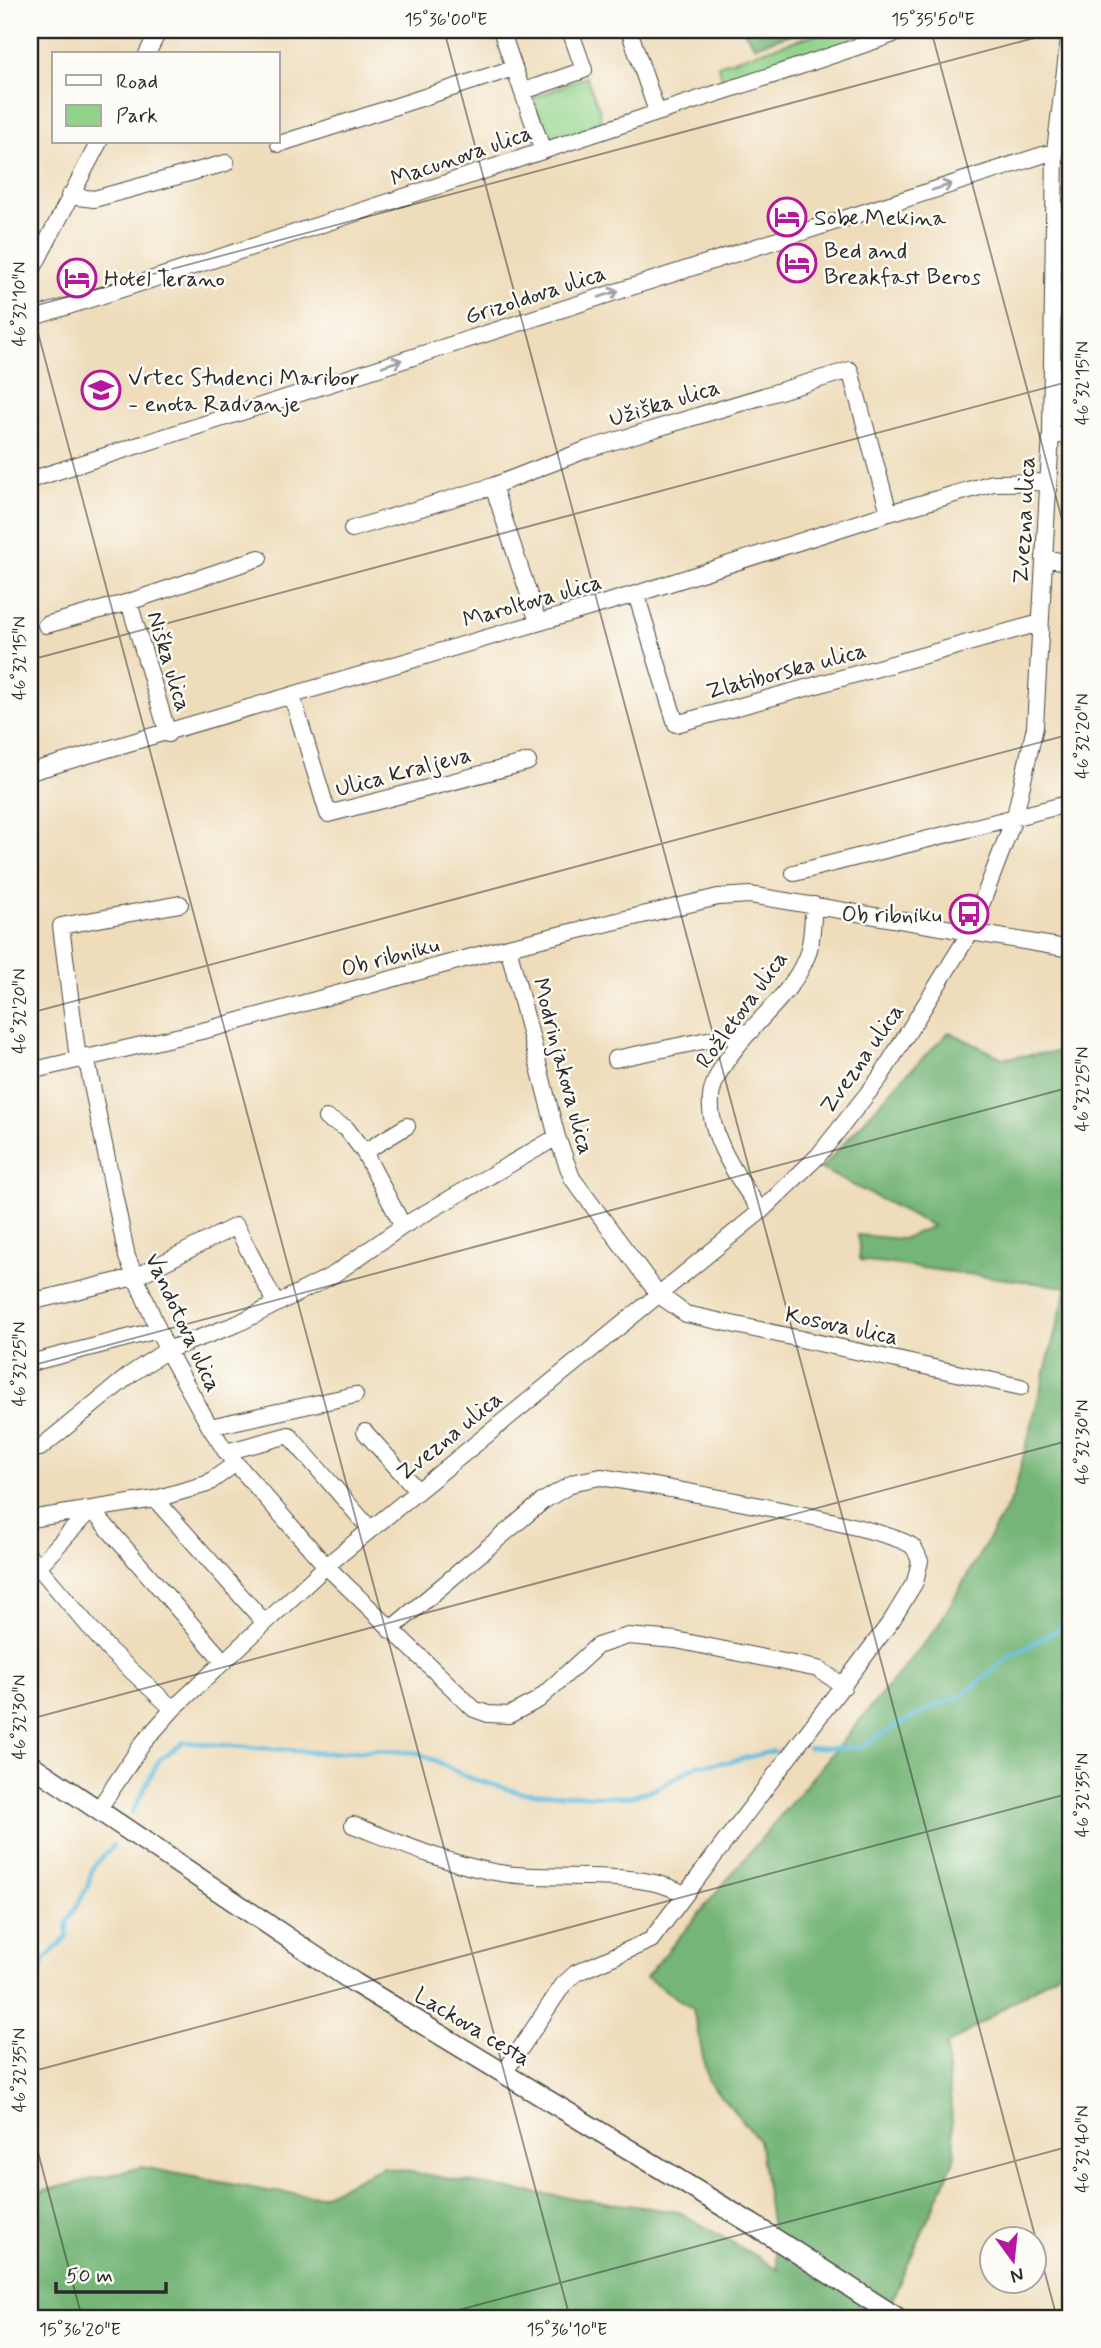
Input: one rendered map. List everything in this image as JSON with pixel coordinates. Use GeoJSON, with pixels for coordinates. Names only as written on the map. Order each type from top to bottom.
{"type":"FeatureCollection","features":[{"type":"Feature","properties":{"kind":"street"},"geometry":{"type":"LineString","coordinates":[[148,52],[159,30]]}},
{"type":"Feature","properties":{"kind":"street"},"geometry":{"type":"LineString","coordinates":[[501,30],[543,151]]}},
{"type":"Feature","properties":{"kind":"street"},"geometry":{"type":"LineString","coordinates":[[524,91],[584,70],[570,30]]}},
{"type":"Feature","properties":{"kind":"street"},"geometry":{"type":"LineString","coordinates":[[629,30],[657,113]]}},
{"type":"Feature","properties":{"kind":"street","name":"Macunova ulica"},"geometry":{"type":"LineString","coordinates":[[30,318],[219,260],[657,113],[804,67],[905,30]]}},
{"type":"Feature","properties":{"kind":"street","name":"Zvezna ulica"},"geometry":{"type":"LineString","coordinates":[[98,1810],[143,1743],[173,1709],[326,1566],[761,1211],[818,1156],[879,1079],[971,931],[1015,816],[1035,727],[1051,433],[1055,151],[1067,87],[1070,30]]}},
{"type":"Feature","properties":{"kind":"street"},"geometry":{"type":"LineString","coordinates":[[280,144],[514,68]]}},
{"type":"Feature","properties":{"kind":"street"},"geometry":{"type":"LineString","coordinates":[[30,274],[98,144]]}},
{"type":"Feature","properties":{"kind":"street","name":"Grizoldova ulica"},"geometry":{"type":"LineString","coordinates":[[30,481],[1055,151]]}},
{"type":"Feature","properties":{"kind":"street"},"geometry":{"type":"LineString","coordinates":[[69,196],[94,199],[226,163]]}},
{"type":"Feature","properties":{"kind":"street"},"geometry":{"type":"LineString","coordinates":[[1054,223],[1071,226]]}},
{"type":"Feature","properties":{"kind":"street","name":"Užiška ulica"},"geometry":{"type":"LineString","coordinates":[[352,529],[493,486],[588,449],[849,370],[889,513]]}},
{"type":"Feature","properties":{"kind":"street"},"geometry":{"type":"LineString","coordinates":[[1051,433],[1071,437]]}},
{"type":"Feature","properties":{"kind":"street","name":"Maroltova ulica"},"geometry":{"type":"LineString","coordinates":[[30,772],[168,734],[636,594],[889,513],[993,483],[1047,482]]}},
{"type":"Feature","properties":{"kind":"street"},"geometry":{"type":"LineString","coordinates":[[493,486],[538,622]]}},
{"type":"Feature","properties":{"kind":"street","name":"Niška ulica"},"geometry":{"type":"LineString","coordinates":[[46,625],[259,558]]}},
{"type":"Feature","properties":{"kind":"street"},"geometry":{"type":"LineString","coordinates":[[1044,558],[1071,563]]}},
{"type":"Feature","properties":{"kind":"street","name":"Zlatiborska ulica"},"geometry":{"type":"LineString","coordinates":[[636,594],[676,724],[1040,623]]}},
{"type":"Feature","properties":{"kind":"street","name":"Niška ulica"},"geometry":{"type":"LineString","coordinates":[[129,601],[168,734]]}},
{"type":"Feature","properties":{"kind":"street","name":"Ulica Kraljeva"},"geometry":{"type":"LineString","coordinates":[[292,696],[328,814],[528,762]]}},
{"type":"Feature","properties":{"kind":"street"},"geometry":{"type":"LineString","coordinates":[[794,873],[1071,803]]}},
{"type":"Feature","properties":{"kind":"street","name":"Ob ribniku"},"geometry":{"type":"LineString","coordinates":[[30,1072],[82,1057],[210,1029],[508,947],[718,897],[750,895],[1071,949]]}},
{"type":"Feature","properties":{"kind":"street","name":"Vandotova ulica"},"geometry":{"type":"LineString","coordinates":[[180,904],[61,926],[82,1057],[127,1257],[167,1350],[231,1457],[326,1566],[474,1709],[488,1714],[509,1715],[538,1700],[597,1646],[628,1636],[676,1640],[818,1669],[844,1686]]}},
{"type":"Feature","properties":{"kind":"street","name":"Rožletova ulica"},"geometry":{"type":"LineString","coordinates":[[761,1211],[736,1175],[719,1141],[710,1107],[712,1087],[720,1069],[793,982],[807,957],[814,905]]}},
{"type":"Feature","properties":{"kind":"street","name":"Modrinjakova ulica"},"geometry":{"type":"LineString","coordinates":[[508,947],[557,1137],[572,1178],[659,1295]]}},
{"type":"Feature","properties":{"kind":"street"},"geometry":{"type":"LineString","coordinates":[[615,1059],[751,1031]]}},
{"type":"Feature","properties":{"kind":"street"},"geometry":{"type":"LineString","coordinates":[[326,1118],[346,1128],[364,1152],[403,1226]]}},
{"type":"Feature","properties":{"kind":"street"},"geometry":{"type":"LineString","coordinates":[[364,1152],[407,1126]]}},
{"type":"Feature","properties":{"kind":"street"},"geometry":{"type":"LineString","coordinates":[[30,1450],[40,1448],[131,1374],[167,1350],[237,1324],[275,1302],[333,1275],[403,1226],[557,1137]]}},
{"type":"Feature","properties":{"kind":"street"},"geometry":{"type":"LineString","coordinates":[[34,1301],[135,1277],[236,1226],[275,1302]]}},
{"type":"Feature","properties":{"kind":"street","name":"Kosova ulica"},"geometry":{"type":"LineString","coordinates":[[659,1295],[686,1314],[1021,1387]]}},
{"type":"Feature","properties":{"kind":"street"},"geometry":{"type":"LineString","coordinates":[[30,1363],[158,1330]]}},
{"type":"Feature","properties":{"kind":"street"},"geometry":{"type":"LineString","coordinates":[[211,1427],[355,1395]]}},
{"type":"Feature","properties":{"kind":"street"},"geometry":{"type":"LineString","coordinates":[[365,1432],[417,1490]]}},
{"type":"Feature","properties":{"kind":"street"},"geometry":{"type":"LineString","coordinates":[[30,1519],[155,1499],[207,1484],[231,1457],[289,1435],[370,1529]]}},
{"type":"Feature","properties":{"kind":"street"},"geometry":{"type":"LineString","coordinates":[[390,1630],[543,1500],[575,1482],[601,1477],[777,1510],[888,1535],[913,1546],[920,1561],[915,1582],[892,1620],[651,1940],[576,1973],[563,1985],[504,2073]]}},
{"type":"Feature","properties":{"kind":"street"},"geometry":{"type":"LineString","coordinates":[[155,1499],[265,1623]]}},
{"type":"Feature","properties":{"kind":"street"},"geometry":{"type":"LineString","coordinates":[[91,1509],[34,1562],[109,1650],[173,1709]]}},
{"type":"Feature","properties":{"kind":"street"},"geometry":{"type":"LineString","coordinates":[[91,1509],[224,1661]]}},
{"type":"Feature","properties":{"kind":"street","name":"Lackova cesta"},"geometry":{"type":"LineString","coordinates":[[30,1764],[355,1983],[752,2224],[898,2318]]}},
{"type":"Feature","properties":{"kind":"street"},"geometry":{"type":"LineString","coordinates":[[353,1825],[489,1871],[549,1878],[649,1880],[684,1894]]}},
{"type":"Feature","properties":{"kind":"green space"},"geometry":{"type":"Polygon","coordinates":[[[743,30],[803,30],[755,46],[743,30]]]}},
{"type":"Feature","properties":{"kind":"green space"},"geometry":{"type":"Polygon","coordinates":[[[829,30],[905,30],[725,89],[718,65],[829,30]]]}},
{"type":"Feature","properties":{"kind":"green space"},"geometry":{"type":"Polygon","coordinates":[[[586,77],[599,108],[602,129],[551,147],[533,98],[586,77]]]}},
{"type":"Feature","properties":{"kind":"green space"},"geometry":{"type":"Polygon","coordinates":[[[949,1032],[1003,1058],[1071,1050],[1071,1964],[946,2046],[955,2158],[884,2318],[30,2318],[30,2194],[142,2167],[267,2191],[321,2196],[383,2167],[520,2191],[679,2212],[778,2269],[759,2140],[708,2081],[693,2009],[646,1977],[936,1629],[1013,1497],[1067,1287],[860,1260],[858,1235],[902,1239],[933,1226],[821,1169],[899,1082],[949,1032]]]}},
{"type":"Feature","properties":{"kind":"waterway"},"geometry":{"type":"LineString","coordinates":[[808,1748],[859,1748],[908,1719],[964,1694],[1012,1655],[1059,1629],[1071,1615]]}},
{"type":"Feature","properties":{"kind":"waterway"},"geometry":{"type":"LineString","coordinates":[[132,1813],[159,1760],[184,1742],[324,1753],[377,1750],[419,1753],[469,1778],[522,1793],[630,1797],[658,1788],[698,1765],[728,1762],[774,1751]]}},
{"type":"Feature","properties":{"kind":"waterway"},"geometry":{"type":"LineString","coordinates":[[30,1988],[39,1978],[44,1960],[67,1937],[67,1922],[87,1888],[93,1867],[113,1846]]}},
{"type":"Feature","properties":{"kind":"place","name":"Sobe Mekina"},"geometry":{"type":"Point","coordinates":[787,217]}},
{"type":"Feature","properties":{"kind":"place","name":"Bed and Breakfast Beros"},"geometry":{"type":"Point","coordinates":[797,263]}},
{"type":"Feature","properties":{"kind":"place","name":"Hotel Terano"},"geometry":{"type":"Point","coordinates":[77,278]}},
{"type":"Feature","properties":{"kind":"place","name":"Vrtec Studenci Maribor - enota Radvanje"},"geometry":{"type":"Point","coordinates":[101,390]}},
{"type":"Feature","properties":{"kind":"place","name":"Ob ribniku"},"geometry":{"type":"Point","coordinates":[969,914]}}]}
